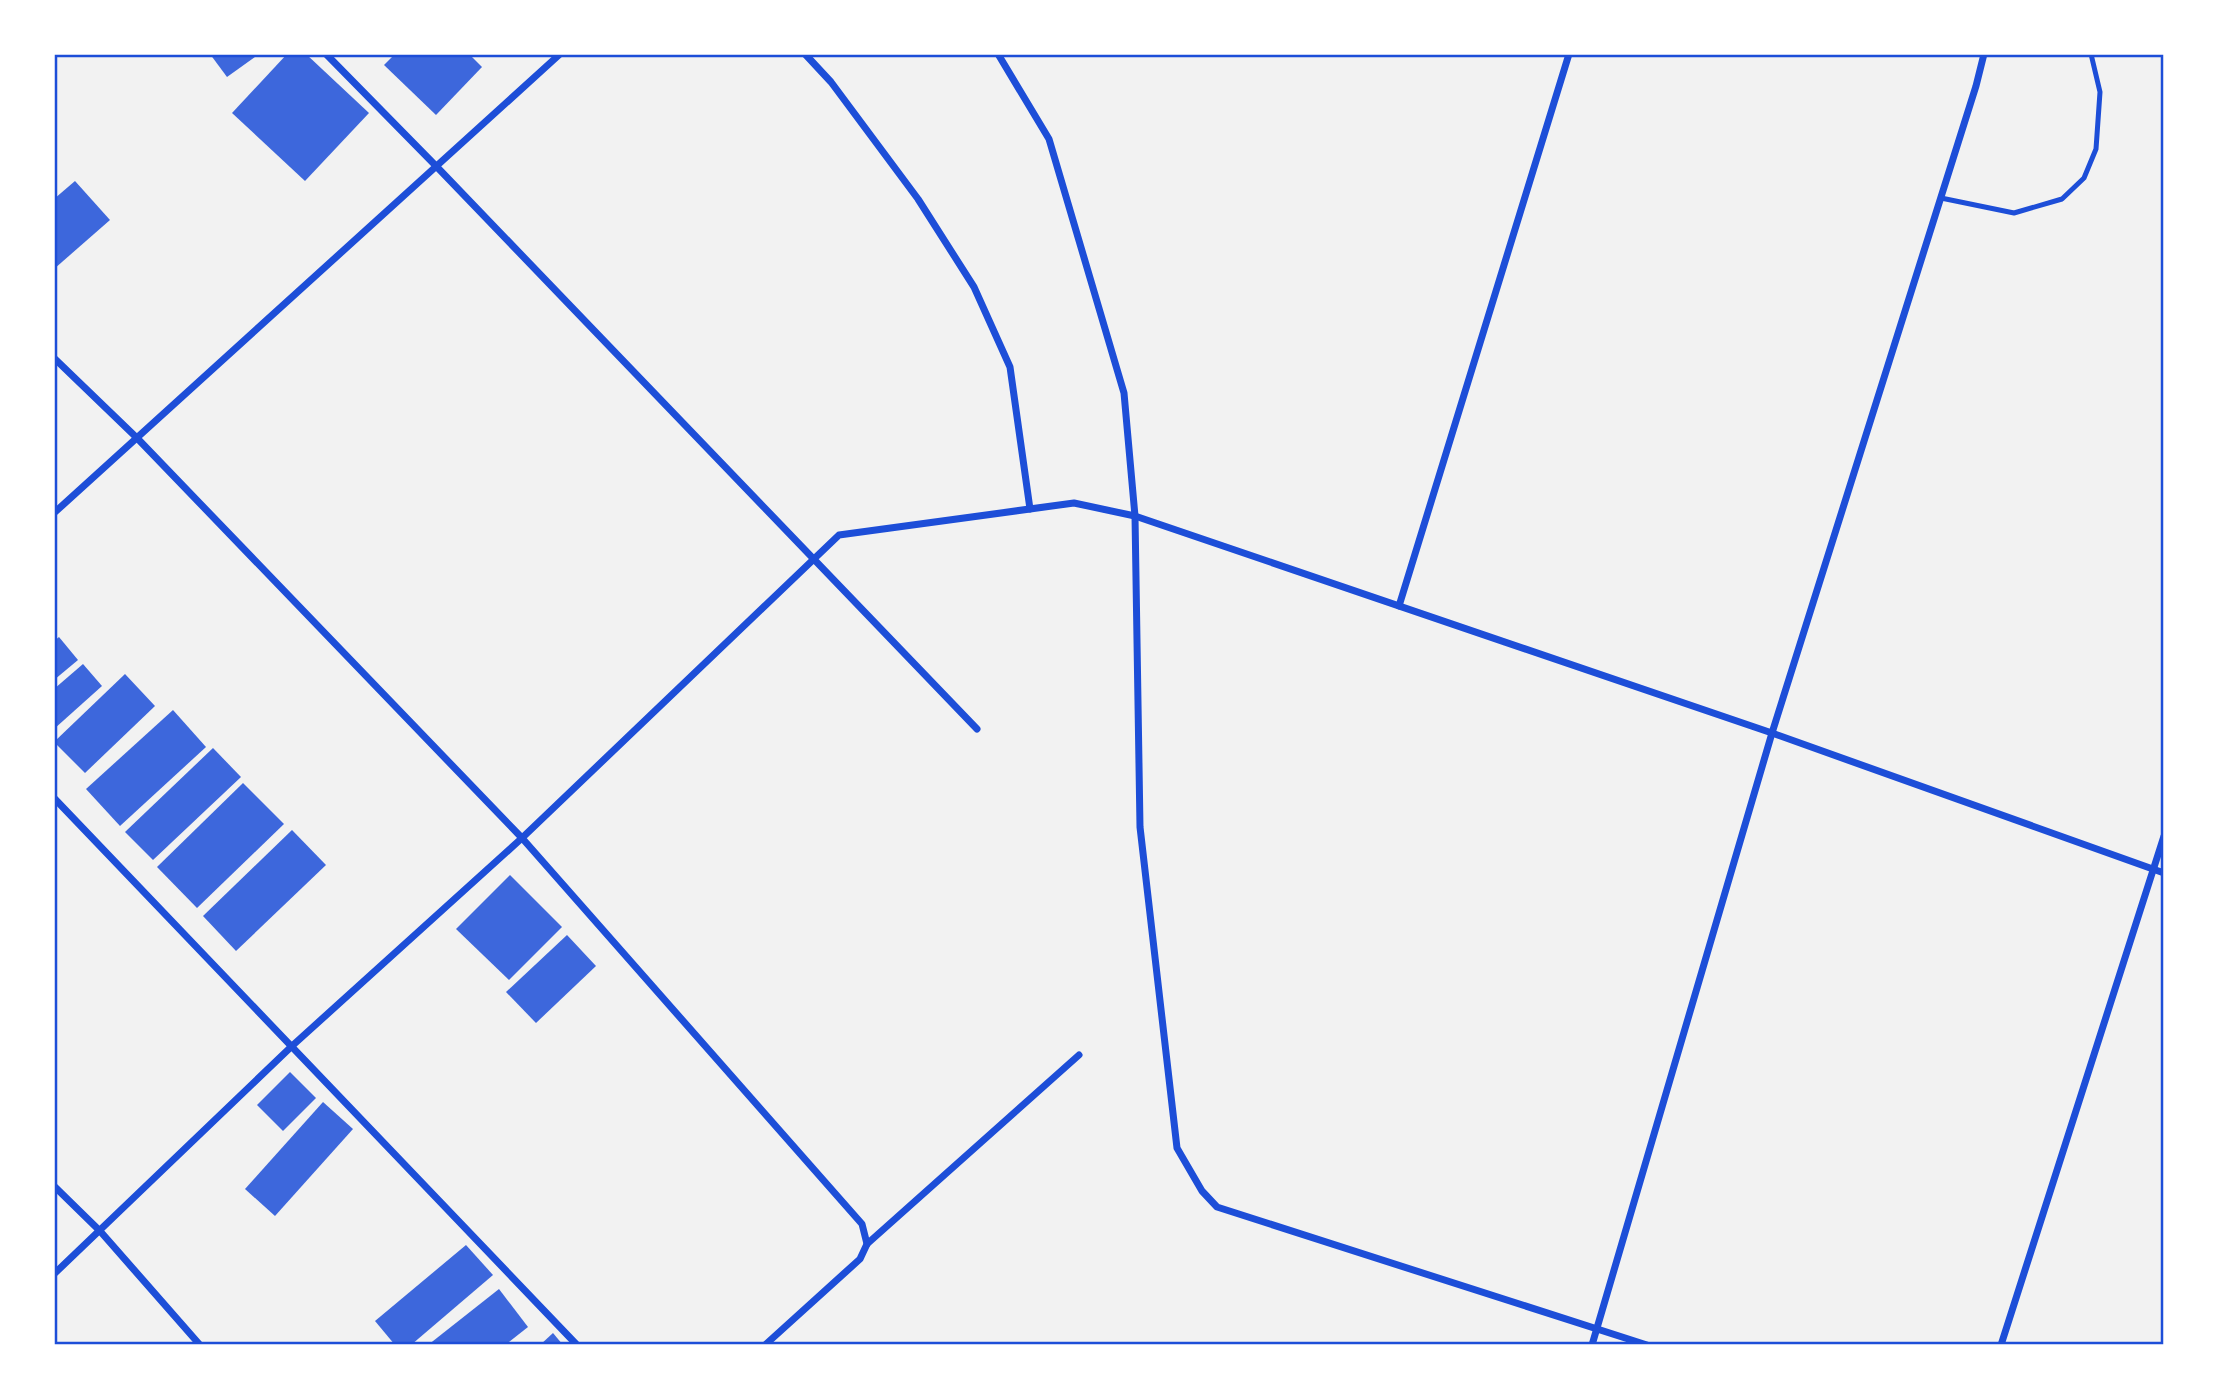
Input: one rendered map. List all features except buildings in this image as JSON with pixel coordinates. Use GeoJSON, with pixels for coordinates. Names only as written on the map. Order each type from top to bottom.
{"type":"FeatureCollection","features":[{"type":"Feature","properties":{"kind":"street"},"geometry":{"type":"LineString","coordinates":[[326,54],[438,167],[977,729]]}},
{"type":"Feature","properties":{"kind":"street"},"geometry":{"type":"LineString","coordinates":[[54,513],[438,167],[559,54]]}},
{"type":"Feature","properties":{"kind":"street"},"geometry":{"type":"LineString","coordinates":[[805,54],[831,82],[918,199],[974,287],[1010,367],[1030,509]]}},
{"type":"Feature","properties":{"kind":"street"},"geometry":{"type":"LineString","coordinates":[[998,54],[1049,139],[1124,393],[1135,516],[1140,827],[1177,1148],[1202,1191],[1217,1207],[1647,1345]]}},
{"type":"Feature","properties":{"kind":"street"},"geometry":{"type":"LineString","coordinates":[[1399,606],[1569,54]]}},
{"type":"Feature","properties":{"kind":"street"},"geometry":{"type":"LineString","coordinates":[[1592,1345],[1772,733],[1984,54]]}},
{"type":"Feature","properties":{"kind":"street"},"geometry":{"type":"LineString","coordinates":[[54,358],[137,438],[522,838],[862,1224],[867,1244]]}},
{"type":"Feature","properties":{"kind":"street"},"geometry":{"type":"LineString","coordinates":[[54,1273],[292,1046],[522,838],[839,535],[1074,503],[1135,516],[1772,733],[2164,873]]}},
{"type":"Feature","properties":{"kind":"street"},"geometry":{"type":"LineString","coordinates":[[54,798],[577,1345]]}},
{"type":"Feature","properties":{"kind":"street"},"geometry":{"type":"LineString","coordinates":[[2001,1345],[2164,836]]}},
{"type":"Feature","properties":{"kind":"street"},"geometry":{"type":"LineString","coordinates":[[765,1345],[860,1259],[867,1244],[1079,1055]]}},
{"type":"Feature","properties":{"kind":"street"},"geometry":{"type":"LineString","coordinates":[[54,1186],[100,1231],[200,1345]]}},
{"type":"Feature","properties":{"kind":"lane"},"geometry":{"type":"LineString","coordinates":[[1941,198],[2014,213],[2062,199],[2084,178],[2096,149],[2100,92],[2091,54]]}}]}
